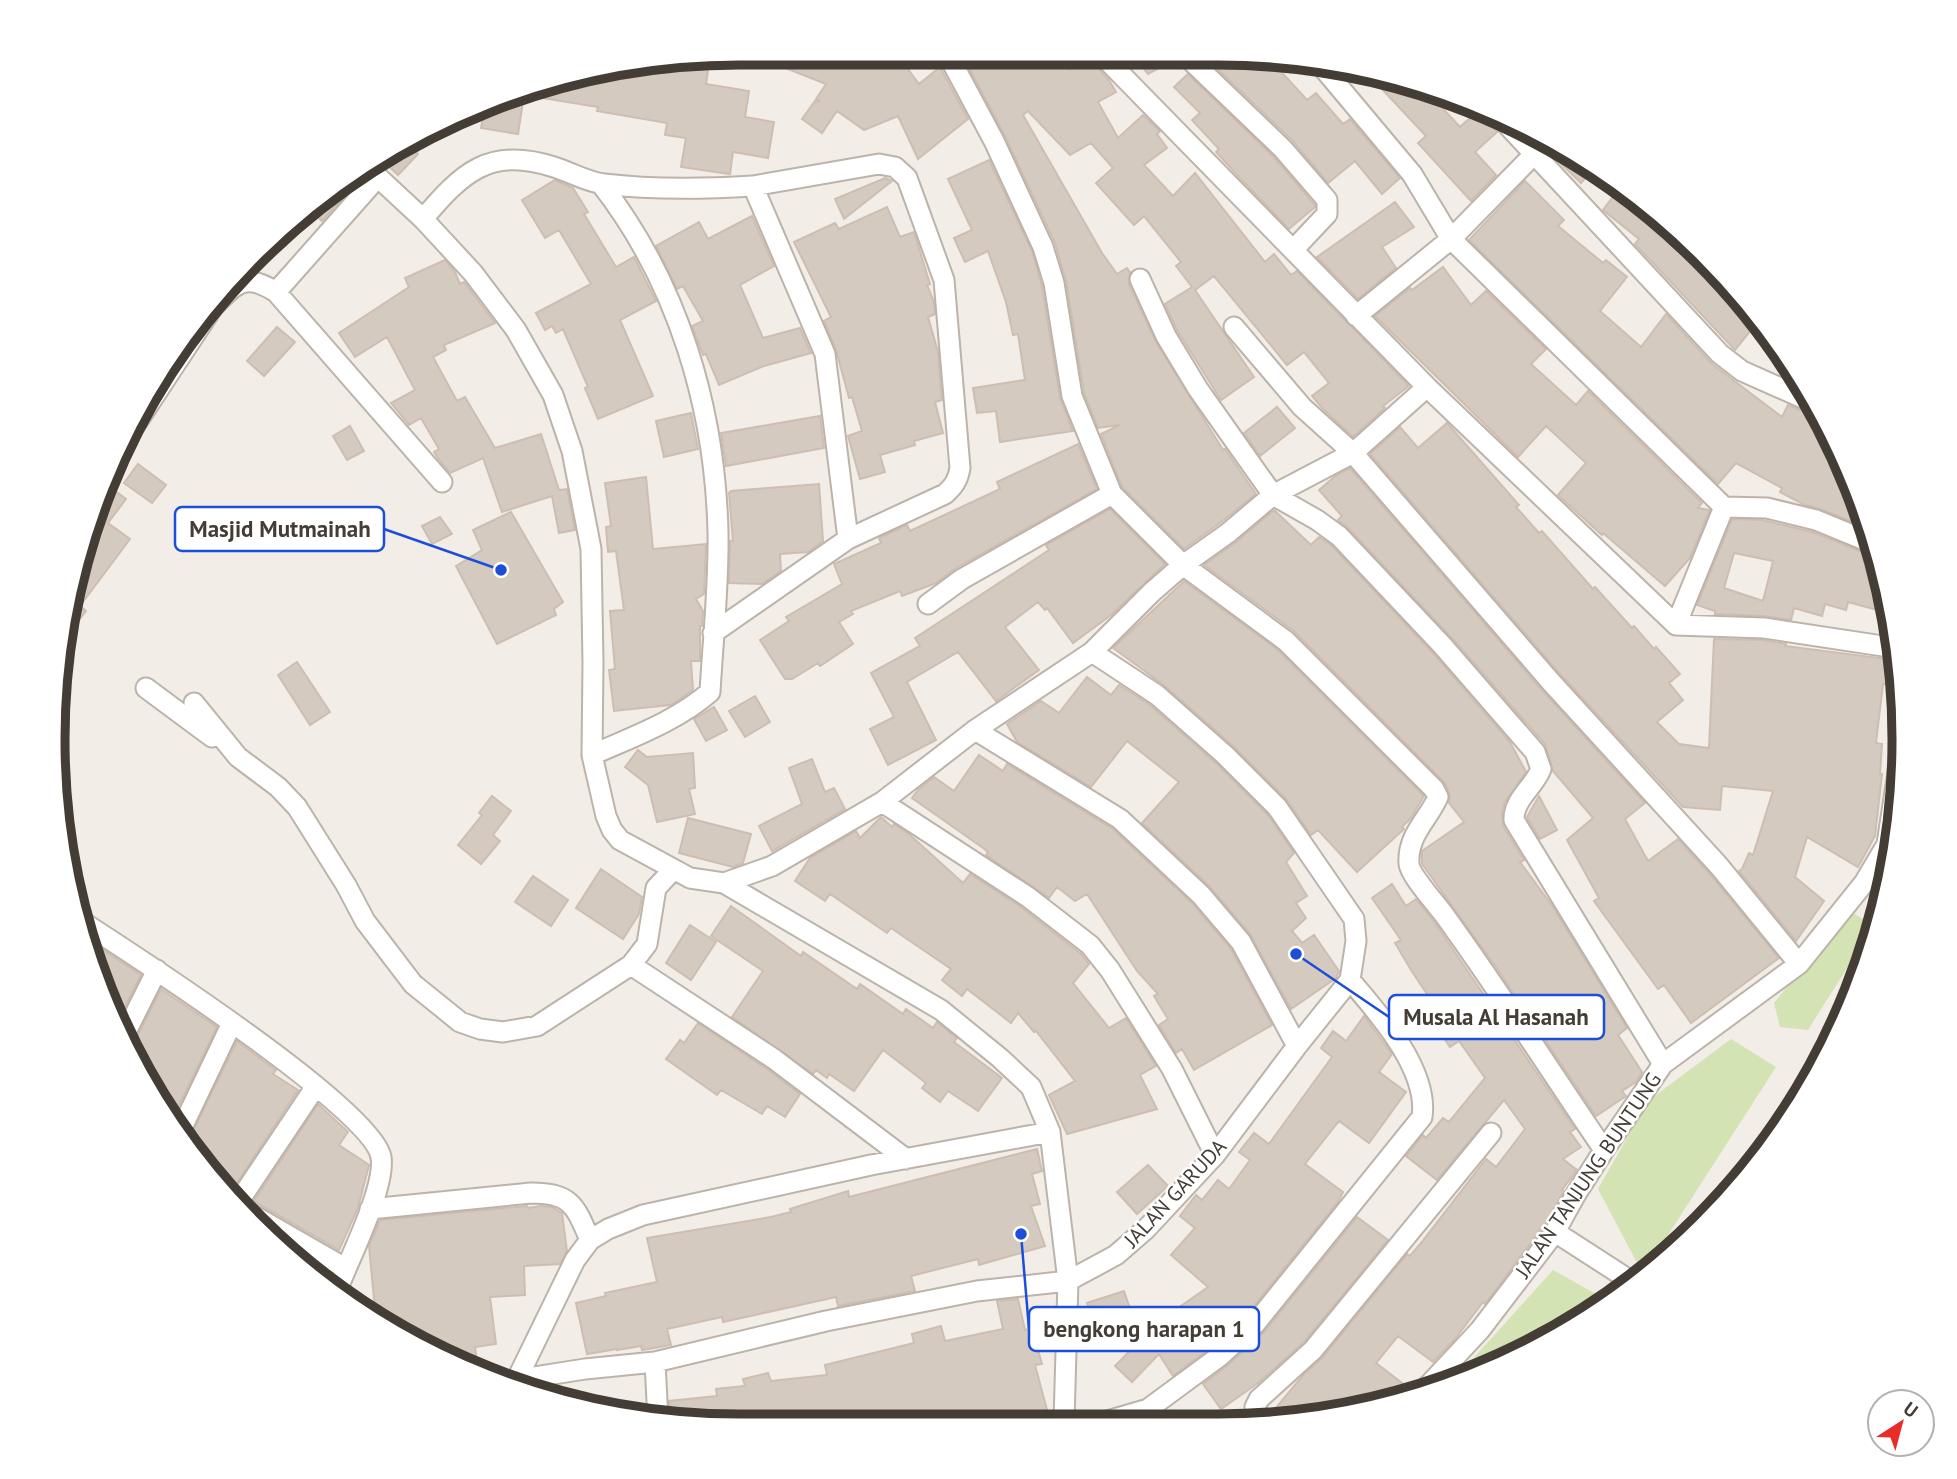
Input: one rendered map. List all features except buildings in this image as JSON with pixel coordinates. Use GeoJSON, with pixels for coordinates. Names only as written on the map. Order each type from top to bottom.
{"type":"FeatureCollection","features":[{"type":"Feature","properties":{"kind":"street"},"geometry":{"type":"LineString","coordinates":[[953,65],[994,141],[1043,247],[1054,283],[1072,397],[1112,494],[1183,565],[1286,641],[1434,789],[1438,797],[1415,831],[1410,844],[1409,867],[1604,1150]]}},
{"type":"Feature","properties":{"kind":"street"},"geometry":{"type":"LineString","coordinates":[[1112,65],[1427,387],[1676,625],[1764,628],[1885,647]]}},
{"type":"Feature","properties":{"kind":"street"},"geometry":{"type":"LineString","coordinates":[[1195,65],[1283,149],[1327,200],[1328,214],[1294,249]]}},
{"type":"Feature","properties":{"kind":"street"},"geometry":{"type":"LineString","coordinates":[[1329,75],[1412,174],[1451,239],[1724,507],[1767,508],[1816,520],[1861,538]]}},
{"type":"Feature","properties":{"kind":"street"},"geometry":{"type":"LineString","coordinates":[[1516,134],[1720,354],[1742,371],[1798,396]]}},
{"type":"Feature","properties":{"kind":"street"},"geometry":{"type":"LineString","coordinates":[[1356,316],[1451,239],[1540,147]]}},
{"type":"Feature","properties":{"kind":"street"},"geometry":{"type":"LineString","coordinates":[[422,219],[450,187],[473,170],[492,161],[523,160],[551,166],[601,184],[695,189],[753,186],[879,164],[895,167],[907,178],[944,280],[959,477],[945,494],[848,540],[713,634]]}},
{"type":"Feature","properties":{"kind":"street"},"geometry":{"type":"LineString","coordinates":[[373,173],[473,273],[516,331],[553,395],[572,451],[591,550],[592,755],[612,830],[620,840],[673,870],[690,878],[724,883],[940,1010],[1000,1058],[1031,1087],[1050,1132],[1068,1281],[1064,1414]]}},
{"type":"Feature","properties":{"kind":"street"},"geometry":{"type":"LineString","coordinates":[[276,292],[369,175]]}},
{"type":"Feature","properties":{"kind":"street"},"geometry":{"type":"LineString","coordinates":[[592,755],[666,722],[695,706],[710,692],[718,533],[711,438],[693,360],[661,284],[620,209],[601,184]]}},
{"type":"Feature","properties":{"kind":"street"},"geometry":{"type":"LineString","coordinates":[[753,186],[825,354],[848,540]]}},
{"type":"Feature","properties":{"kind":"street"},"geometry":{"type":"LineString","coordinates":[[1140,279],[1166,336],[1198,389],[1273,495],[1339,536],[1442,645],[1535,752],[1541,769],[1536,782],[1513,811],[1514,820],[1664,1064]]}},
{"type":"Feature","properties":{"kind":"street"},"geometry":{"type":"LineString","coordinates":[[245,281],[261,282],[276,292],[442,482]]}},
{"type":"Feature","properties":{"kind":"street"},"geometry":{"type":"LineString","coordinates":[[1234,327],[1302,407],[1353,453],[1551,682],[1719,866],[1799,964]]}},
{"type":"Feature","properties":{"kind":"street"},"geometry":{"type":"LineString","coordinates":[[724,883],[772,866],[882,802],[975,730],[1093,652],[1152,592],[1183,565],[1228,533],[1273,495],[1353,453],[1427,387]]}},
{"type":"Feature","properties":{"kind":"street"},"geometry":{"type":"LineString","coordinates":[[928,604],[961,579],[1112,494]]}},
{"type":"Feature","properties":{"kind":"street"},"geometry":{"type":"LineString","coordinates":[[1676,625],[1724,507]]}},
{"type":"Feature","properties":{"kind":"street"},"geometry":{"type":"LineString","coordinates":[[1093,652],[1157,695],[1277,807],[1354,919],[1356,941],[1350,980],[1390,1027],[1422,1094],[1422,1117],[1255,1324],[1220,1356],[1148,1409],[1131,1414]]}},
{"type":"Feature","properties":{"kind":"street"},"geometry":{"type":"LineString","coordinates":[[146,688],[278,787],[297,807],[346,885],[365,921],[413,984],[460,1022],[503,1032],[537,1026],[631,965],[647,944],[656,888],[673,870]]}},
{"type":"Feature","properties":{"kind":"street"},"geometry":{"type":"LineString","coordinates":[[194,703],[238,757]]}},
{"type":"Feature","properties":{"kind":"street"},"geometry":{"type":"LineString","coordinates":[[975,730],[1120,819],[1201,895],[1241,943],[1297,1046]]}},
{"type":"Feature","properties":{"kind":"street"},"geometry":{"type":"LineString","coordinates":[[882,802],[1028,897],[1090,945],[1110,970],[1172,1069],[1215,1155]]}},
{"type":"Feature","properties":{"kind":"street","name":"JALAN TANJUNG BUNTUNG"},"geometry":{"type":"LineString","coordinates":[[1436,1377],[1480,1330],[1555,1232],[1604,1150],[1664,1064],[1799,964],[1881,860]]}},
{"type":"Feature","properties":{"kind":"street"},"geometry":{"type":"LineString","coordinates":[[92,928],[158,970],[316,1086],[377,1144],[381,1157],[381,1174],[370,1209],[340,1283]]}},
{"type":"Feature","properties":{"kind":"street"},"geometry":{"type":"LineString","coordinates":[[631,965],[774,1059],[906,1159]]}},
{"type":"Feature","properties":{"kind":"street"},"geometry":{"type":"LineString","coordinates":[[129,1027],[158,970]]}},
{"type":"Feature","properties":{"kind":"street","name":"JALAN GARUDA"},"geometry":{"type":"LineString","coordinates":[[526,1379],[655,1362],[867,1313],[977,1291],[1068,1281],[1116,1255],[1146,1229],[1215,1155],[1350,980]]}},
{"type":"Feature","properties":{"kind":"street"},"geometry":{"type":"LineString","coordinates":[[184,1123],[232,1023]]}},
{"type":"Feature","properties":{"kind":"street"},"geometry":{"type":"LineString","coordinates":[[244,1197],[316,1086]]}},
{"type":"Feature","properties":{"kind":"street"},"geometry":{"type":"LineString","coordinates":[[513,1375],[575,1260],[590,1240],[608,1229],[643,1215],[906,1159],[1050,1132]]}},
{"type":"Feature","properties":{"kind":"street"},"geometry":{"type":"LineString","coordinates":[[1257,1413],[1255,1408],[1259,1399],[1313,1350],[1491,1133]]}},
{"type":"Feature","properties":{"kind":"street"},"geometry":{"type":"LineString","coordinates":[[370,1209],[551,1193],[574,1206],[590,1240]]}},
{"type":"Feature","properties":{"kind":"street"},"geometry":{"type":"LineString","coordinates":[[271,1225],[345,1268]]}},
{"type":"Feature","properties":{"kind":"street"},"geometry":{"type":"LineString","coordinates":[[1555,1232],[1625,1277]]}},
{"type":"Feature","properties":{"kind":"street"},"geometry":{"type":"LineString","coordinates":[[655,1362],[657,1409]]}},
{"type":"Feature","properties":{"kind":"green space"},"geometry":{"type":"Polygon","coordinates":[[[1849,911],[1867,921],[1857,951],[1808,1030],[1780,1027],[1774,1003],[1849,911]]]}},
{"type":"Feature","properties":{"kind":"green space"},"geometry":{"type":"Polygon","coordinates":[[[1731,1039],[1776,1067],[1658,1250],[1639,1266],[1598,1189],[1648,1101],[1731,1039]]]}},
{"type":"Feature","properties":{"kind":"green space"},"geometry":{"type":"Polygon","coordinates":[[[1553,1270],[1599,1296],[1516,1345],[1466,1367],[1553,1270]]]}},
{"type":"Feature","properties":{"kind":"place","name":"Masjid Mutmainah"},"geometry":{"type":"Point","coordinates":[501,570]}},
{"type":"Feature","properties":{"kind":"place","name":"Musala Al Hasanah"},"geometry":{"type":"Point","coordinates":[1296,954]}},
{"type":"Feature","properties":{"kind":"place","name":"bengkong harapan 1"},"geometry":{"type":"Point","coordinates":[1021,1234]}}]}
